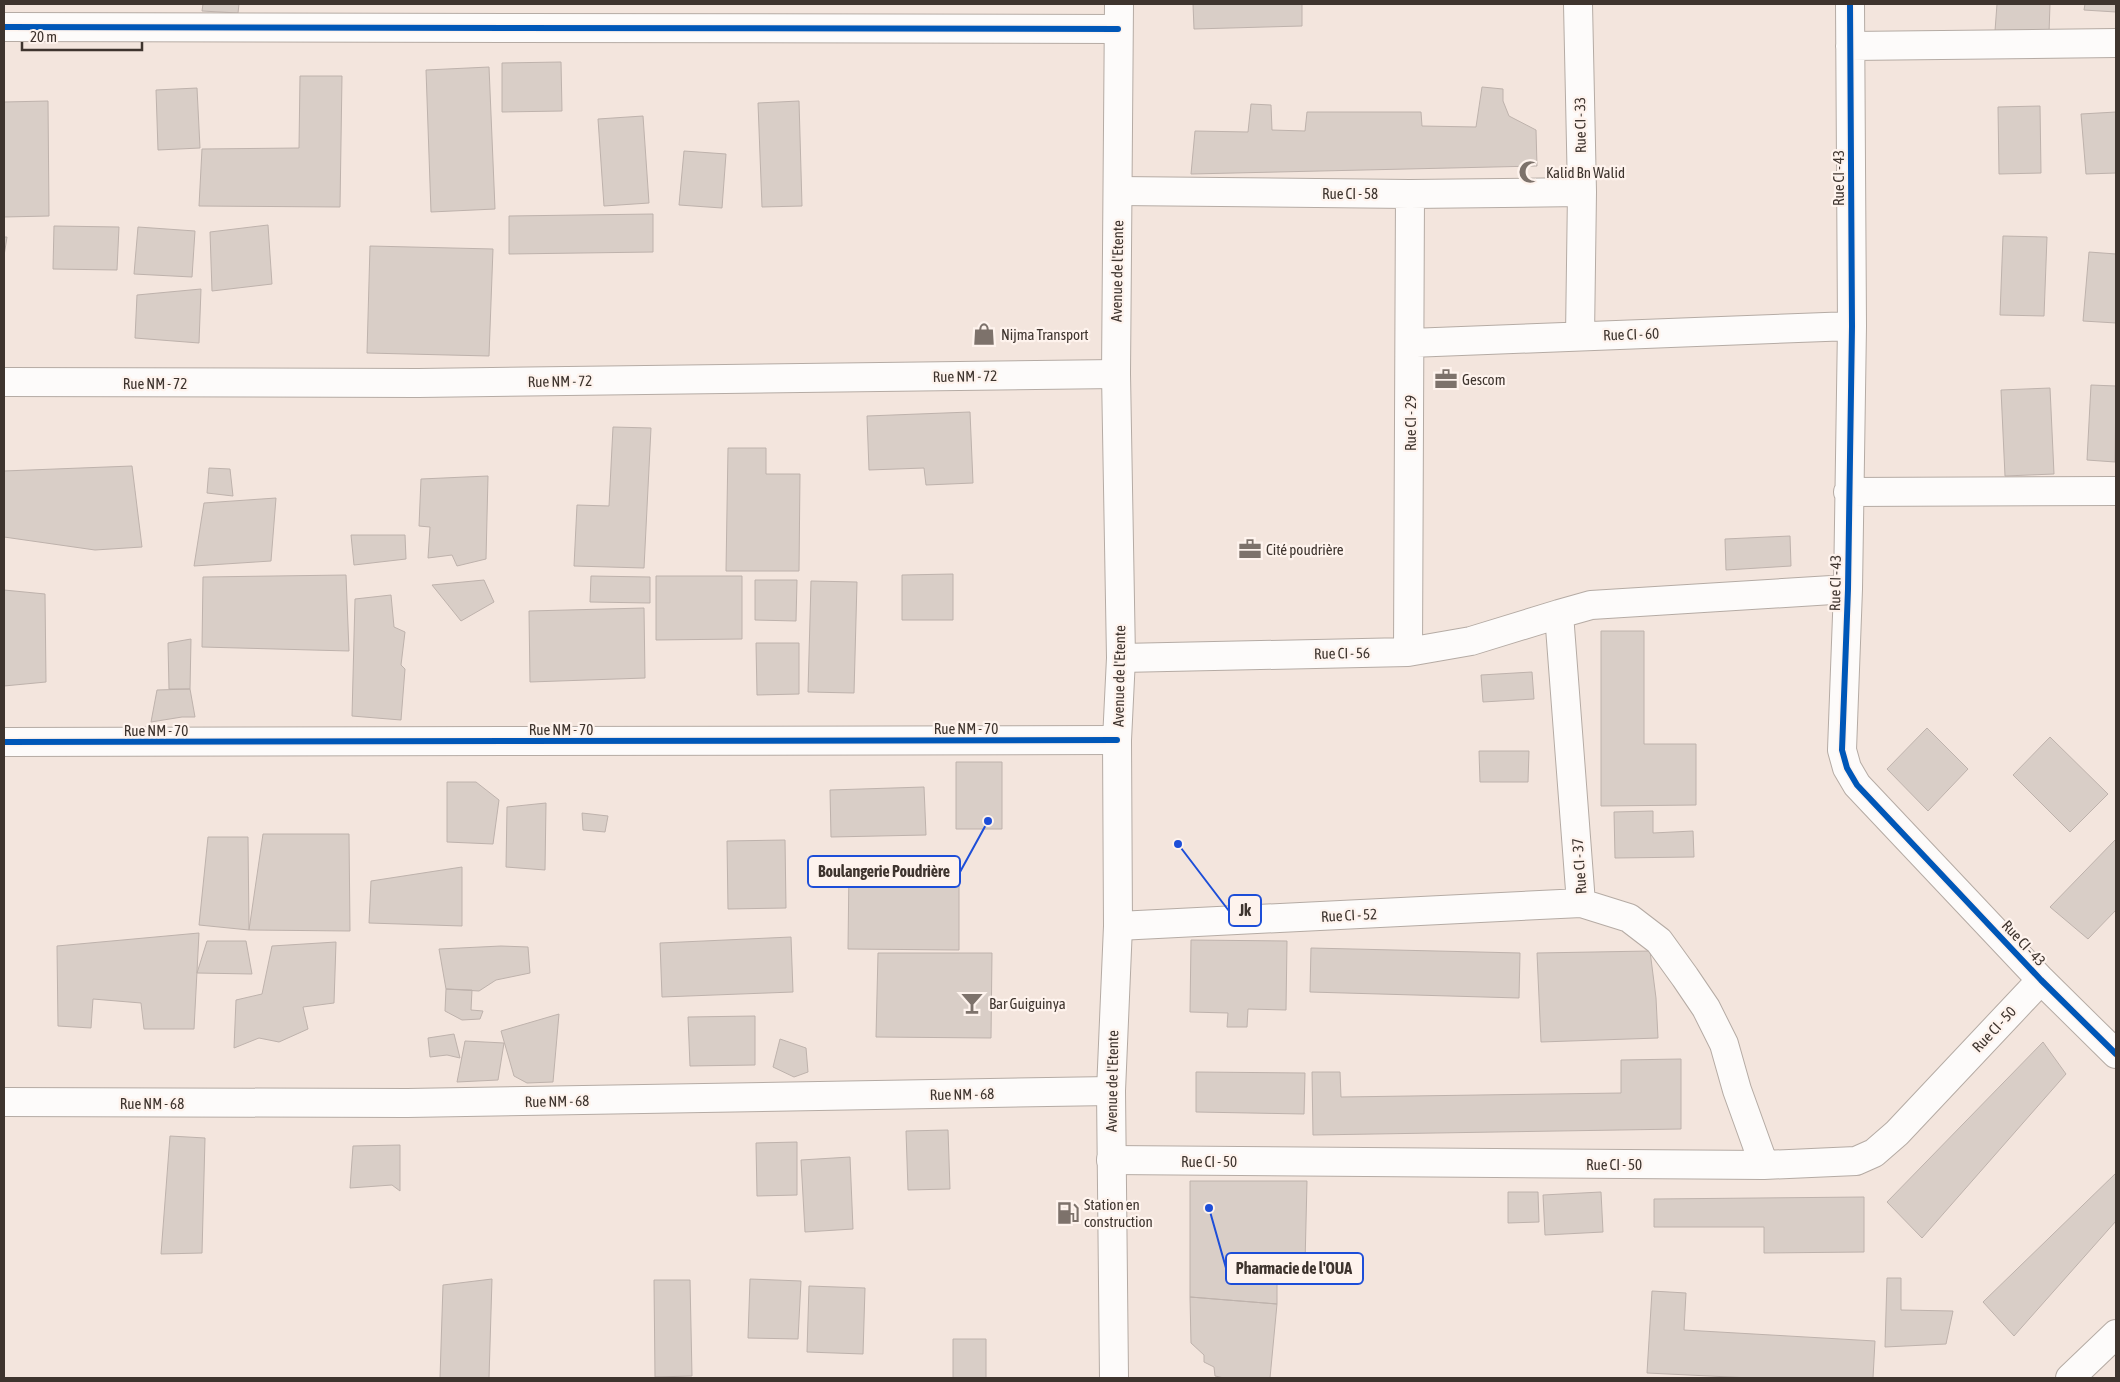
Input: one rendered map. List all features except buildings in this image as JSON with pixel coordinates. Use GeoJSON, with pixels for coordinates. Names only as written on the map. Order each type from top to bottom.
{"type":"FeatureCollection","features":[{"type":"Feature","properties":{"kind":"street","name":"Rue CI - 33"},"geometry":{"type":"LineString","coordinates":[[1578,4],[1582,192],[1580,336]]}},
{"type":"Feature","properties":{"kind":"street","name":"Rue CI - 43"},"geometry":{"type":"LineString","coordinates":[[1850,4],[1852,326],[1848,589],[1842,750],[1847,768],[1857,785],[2041,980],[2116,1054]]}},
{"type":"Feature","properties":{"kind":"street"},"geometry":{"type":"LineString","coordinates":[[4,27],[1118,16]]}},
{"type":"Feature","properties":{"kind":"street","name":"Avenue de l'Etente"},"geometry":{"type":"LineString","coordinates":[[1114,1378],[1111,1091],[1118,926],[1117,740],[1121,658],[1116,374],[1118,16]]}},
{"type":"Feature","properties":{"kind":"street"},"geometry":{"type":"LineString","coordinates":[[1850,46],[2116,43]]}},
{"type":"Feature","properties":{"kind":"street","name":"Rue CI - 58"},"geometry":{"type":"LineString","coordinates":[[1118,192],[1410,194],[1582,192]]}},
{"type":"Feature","properties":{"kind":"street","name":"Rue CI - 29"},"geometry":{"type":"LineString","coordinates":[[1408,652],[1410,194]]}},
{"type":"Feature","properties":{"kind":"street","name":"Rue CI - 60"},"geometry":{"type":"LineString","coordinates":[[1410,343],[1852,326]]}},
{"type":"Feature","properties":{"kind":"street","name":"Rue NM - 72"},"geometry":{"type":"LineString","coordinates":[[4,382],[418,383],[1116,374]]}},
{"type":"Feature","properties":{"kind":"street"},"geometry":{"type":"LineString","coordinates":[[1848,492],[2116,491]]}},
{"type":"Feature","properties":{"kind":"street"},"geometry":{"type":"LineString","coordinates":[[1559,614],[1591,605],[1848,589]]}},
{"type":"Feature","properties":{"kind":"street","name":"Rue CI - 56"},"geometry":{"type":"LineString","coordinates":[[1121,658],[1408,652],[1472,641],[1559,614]]}},
{"type":"Feature","properties":{"kind":"street","name":"Rue CI - 37"},"geometry":{"type":"LineString","coordinates":[[1559,614],[1582,903],[1629,918],[1659,941],[1685,977],[1706,1008],[1724,1044],[1737,1090],[1764,1165]]}},
{"type":"Feature","properties":{"kind":"street","name":"Rue NM - 70"},"geometry":{"type":"LineString","coordinates":[[4,742],[1117,740]]}},
{"type":"Feature","properties":{"kind":"street","name":"Rue CI - 52"},"geometry":{"type":"LineString","coordinates":[[1118,926],[1582,903]]}},
{"type":"Feature","properties":{"kind":"street","name":"Rue CI - 50"},"geometry":{"type":"LineString","coordinates":[[1111,1160],[1764,1165],[1856,1161],[1874,1153],[1897,1133],[2041,980]]}},
{"type":"Feature","properties":{"kind":"street","name":"Rue NM - 68"},"geometry":{"type":"LineString","coordinates":[[4,1102],[407,1103],[1111,1091]]}},
{"type":"Feature","properties":{"kind":"street"},"geometry":{"type":"LineString","coordinates":[[2070,1378],[2116,1334]]}},
{"type":"Feature","properties":{"kind":"cycle path"},"geometry":{"type":"LineString","coordinates":[[1850,4],[1852,326],[1848,589],[1842,750],[1847,768],[1857,785],[2041,980],[2116,1054]]}},
{"type":"Feature","properties":{"kind":"cycle path"},"geometry":{"type":"LineString","coordinates":[[4,27],[1118,29]]}},
{"type":"Feature","properties":{"kind":"cycle path"},"geometry":{"type":"LineString","coordinates":[[4,742],[1117,740]]}},
{"type":"Feature","properties":{"kind":"place","name":"Kalid Bn Walid"},"geometry":{"type":"Point","coordinates":[1530,172]}},
{"type":"Feature","properties":{"kind":"place","name":"Nijma Transport"},"geometry":{"type":"Point","coordinates":[984,334]}},
{"type":"Feature","properties":{"kind":"place","name":"Gescom"},"geometry":{"type":"Point","coordinates":[1446,379]}},
{"type":"Feature","properties":{"kind":"place","name":"Cité poudrière"},"geometry":{"type":"Point","coordinates":[1250,549]}},
{"type":"Feature","properties":{"kind":"place","name":"Boulangerie Poudrière"},"geometry":{"type":"Point","coordinates":[988,821]}},
{"type":"Feature","properties":{"kind":"place","name":"Jk"},"geometry":{"type":"Point","coordinates":[1178,844]}},
{"type":"Feature","properties":{"kind":"place","name":"Bar Guiguinya"},"geometry":{"type":"Point","coordinates":[972,1003]}},
{"type":"Feature","properties":{"kind":"place","name":"Pharmacie de l'OUA"},"geometry":{"type":"Point","coordinates":[1209,1208]}},
{"type":"Feature","properties":{"kind":"place","name":"Station en construction"},"geometry":{"type":"Point","coordinates":[1068,1213]}}]}
